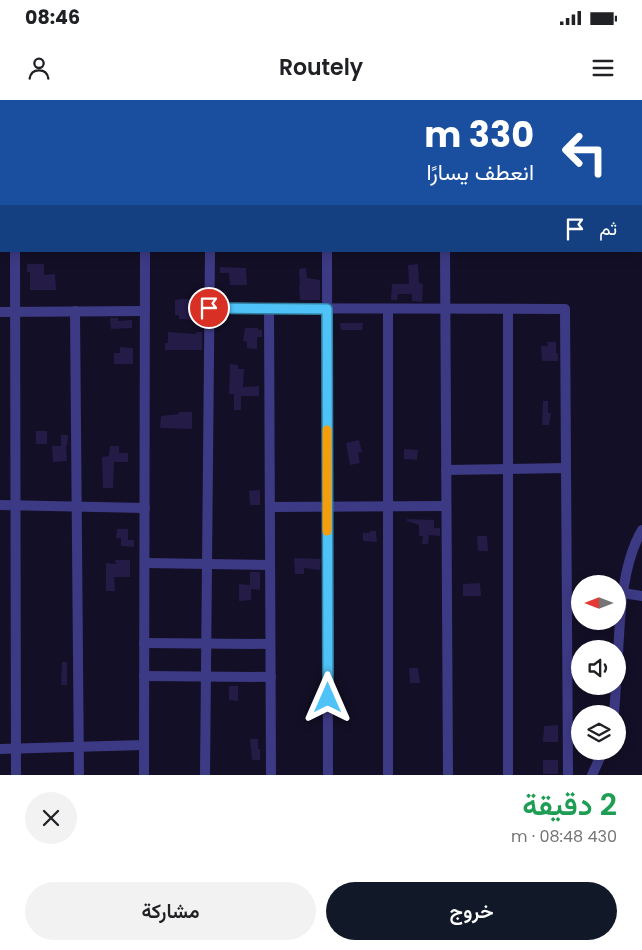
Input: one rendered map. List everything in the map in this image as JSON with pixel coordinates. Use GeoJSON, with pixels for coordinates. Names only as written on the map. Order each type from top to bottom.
{"type":"FeatureCollection","features":[{"type":"Feature","properties":{"kind":"street"},"geometry":{"type":"LineString","coordinates":[[15,252],[16,775]]}},
{"type":"Feature","properties":{"kind":"street"},"geometry":{"type":"LineString","coordinates":[[144,252],[144,775]]}},
{"type":"Feature","properties":{"kind":"street"},"geometry":{"type":"LineString","coordinates":[[205,775],[210,252]]}},
{"type":"Feature","properties":{"kind":"street"},"geometry":{"type":"LineString","coordinates":[[327,252],[328,775]]}},
{"type":"Feature","properties":{"kind":"street"},"geometry":{"type":"LineString","coordinates":[[445,252],[448,775]]}},
{"type":"Feature","properties":{"kind":"street"},"geometry":{"type":"LineString","coordinates":[[209,308],[566,309],[568,775]]}},
{"type":"Feature","properties":{"kind":"street"},"geometry":{"type":"LineString","coordinates":[[269,308],[271,775]]}},
{"type":"Feature","properties":{"kind":"street"},"geometry":{"type":"LineString","coordinates":[[388,309],[388,775]]}},
{"type":"Feature","properties":{"kind":"street"},"geometry":{"type":"LineString","coordinates":[[508,310],[508,775]]}},
{"type":"Feature","properties":{"kind":"street"},"geometry":{"type":"LineString","coordinates":[[74,311],[79,775]]}},
{"type":"Feature","properties":{"kind":"street"},"geometry":{"type":"LineString","coordinates":[[0,312],[145,311]]}},
{"type":"Feature","properties":{"kind":"street"},"geometry":{"type":"LineString","coordinates":[[446,470],[566,468]]}},
{"type":"Feature","properties":{"kind":"street"},"geometry":{"type":"LineString","coordinates":[[0,505],[145,508]]}},
{"type":"Feature","properties":{"kind":"street"},"geometry":{"type":"LineString","coordinates":[[270,507],[446,506]]}},
{"type":"Feature","properties":{"kind":"street"},"geometry":{"type":"LineString","coordinates":[[626,580],[634,544],[642,530]]}},
{"type":"Feature","properties":{"kind":"street"},"geometry":{"type":"LineString","coordinates":[[145,563],[270,565]]}},
{"type":"Feature","properties":{"kind":"street"},"geometry":{"type":"LineString","coordinates":[[626,593],[642,596]]}},
{"type":"Feature","properties":{"kind":"street"},"geometry":{"type":"LineString","coordinates":[[144,643],[270,644]]}},
{"type":"Feature","properties":{"kind":"street"},"geometry":{"type":"LineString","coordinates":[[144,676],[270,678]]}},
{"type":"Feature","properties":{"kind":"street"},"geometry":{"type":"LineString","coordinates":[[0,749],[144,745]]}},
{"type":"Feature","properties":{"kind":"street"},"geometry":{"type":"LineString","coordinates":[[592,775],[599,760]]}},
{"type":"Feature","properties":{"kind":"building"},"geometry":{"type":"Polygon","coordinates":[[[27,264],[44,264],[44,275],[55,274],[56,290],[30,290],[30,272],[27,272],[27,264]]]}},
{"type":"Feature","properties":{"kind":"building"},"geometry":{"type":"Polygon","coordinates":[[[418,264],[419,283],[423,284],[422,302],[412,301],[412,294],[398,294],[397,300],[391,300],[392,284],[409,284],[408,265],[418,264]]]}},
{"type":"Feature","properties":{"kind":"building"},"geometry":{"type":"Polygon","coordinates":[[[220,267],[246,268],[247,285],[230,285],[229,273],[220,273],[220,267]]]}},
{"type":"Feature","properties":{"kind":"building"},"geometry":{"type":"Polygon","coordinates":[[[306,268],[307,278],[320,280],[320,300],[300,300],[299,269],[306,268]]]}},
{"type":"Feature","properties":{"kind":"building"},"geometry":{"type":"Polygon","coordinates":[[[175,300],[201,300],[200,320],[179,319],[179,315],[175,315],[175,300]]]}},
{"type":"Feature","properties":{"kind":"building"},"geometry":{"type":"Polygon","coordinates":[[[110,318],[118,318],[118,321],[132,320],[132,328],[111,329],[110,318]]]}},
{"type":"Feature","properties":{"kind":"building"},"geometry":{"type":"Polygon","coordinates":[[[340,323],[363,323],[362,330],[341,330],[340,323]]]}},
{"type":"Feature","properties":{"kind":"building"},"geometry":{"type":"Polygon","coordinates":[[[245,328],[258,328],[258,330],[262,330],[262,337],[257,337],[257,349],[247,348],[247,342],[243,341],[245,328]]]}},
{"type":"Feature","properties":{"kind":"building"},"geometry":{"type":"Polygon","coordinates":[[[168,332],[196,334],[196,332],[202,332],[202,350],[165,350],[165,343],[168,343],[168,332]]]}},
{"type":"Feature","properties":{"kind":"building"},"geometry":{"type":"Polygon","coordinates":[[[547,342],[556,342],[558,361],[542,361],[541,346],[548,346],[547,342]]]}},
{"type":"Feature","properties":{"kind":"building"},"geometry":{"type":"Polygon","coordinates":[[[120,347],[133,348],[133,364],[114,364],[114,353],[120,353],[120,347]]]}},
{"type":"Feature","properties":{"kind":"building"},"geometry":{"type":"Polygon","coordinates":[[[230,364],[238,365],[238,369],[244,369],[243,387],[259,386],[259,396],[241,396],[241,410],[234,410],[234,394],[229,394],[230,364]]]}},
{"type":"Feature","properties":{"kind":"building"},"geometry":{"type":"Polygon","coordinates":[[[543,401],[548,401],[548,413],[551,413],[549,425],[542,425],[543,401]]]}},
{"type":"Feature","properties":{"kind":"building"},"geometry":{"type":"Polygon","coordinates":[[[179,412],[192,412],[192,429],[160,428],[161,416],[179,414],[179,412]]]}},
{"type":"Feature","properties":{"kind":"building"},"geometry":{"type":"Polygon","coordinates":[[[36,431],[47,431],[47,444],[36,444],[36,431]]]}},
{"type":"Feature","properties":{"kind":"building"},"geometry":{"type":"Polygon","coordinates":[[[61,435],[68,435],[66,446],[67,461],[53,462],[52,446],[61,446],[61,435]]]}},
{"type":"Feature","properties":{"kind":"building"},"geometry":{"type":"Polygon","coordinates":[[[359,440],[362,452],[358,453],[360,463],[350,465],[346,443],[359,440]]]}},
{"type":"Feature","properties":{"kind":"building"},"geometry":{"type":"Polygon","coordinates":[[[110,446],[119,446],[119,453],[128,453],[128,462],[114,462],[113,488],[103,488],[102,457],[109,456],[110,446]]]}},
{"type":"Feature","properties":{"kind":"building"},"geometry":{"type":"Polygon","coordinates":[[[404,449],[418,450],[417,460],[404,459],[404,449]]]}},
{"type":"Feature","properties":{"kind":"building"},"geometry":{"type":"Polygon","coordinates":[[[260,490],[260,505],[250,505],[249,491],[260,490]]]}},
{"type":"Feature","properties":{"kind":"building"},"geometry":{"type":"Polygon","coordinates":[[[407,519],[434,520],[434,528],[440,528],[440,536],[429,535],[428,544],[422,544],[423,536],[419,536],[419,525],[407,521],[407,519]]]}},
{"type":"Feature","properties":{"kind":"building"},"geometry":{"type":"Polygon","coordinates":[[[117,529],[128,529],[128,540],[134,540],[134,547],[121,546],[121,538],[116,538],[117,529]]]}},
{"type":"Feature","properties":{"kind":"building"},"geometry":{"type":"Polygon","coordinates":[[[370,531],[376,531],[377,542],[363,541],[363,533],[370,533],[370,531]]]}},
{"type":"Feature","properties":{"kind":"building"},"geometry":{"type":"Polygon","coordinates":[[[477,536],[487,536],[488,551],[478,551],[477,536]]]}},
{"type":"Feature","properties":{"kind":"building"},"geometry":{"type":"Polygon","coordinates":[[[294,558],[321,559],[320,570],[304,568],[304,574],[295,574],[294,558]]]}},
{"type":"Feature","properties":{"kind":"building"},"geometry":{"type":"Polygon","coordinates":[[[115,560],[130,560],[130,577],[114,577],[115,591],[106,591],[106,563],[116,564],[115,560]]]}},
{"type":"Feature","properties":{"kind":"building"},"geometry":{"type":"Polygon","coordinates":[[[250,572],[260,572],[260,590],[251,589],[251,600],[239,601],[239,584],[250,585],[250,572]]]}},
{"type":"Feature","properties":{"kind":"building"},"geometry":{"type":"Polygon","coordinates":[[[480,583],[481,596],[463,596],[463,584],[480,583]]]}},
{"type":"Feature","properties":{"kind":"building"},"geometry":{"type":"Polygon","coordinates":[[[62,662],[67,662],[67,685],[61,685],[62,662]]]}},
{"type":"Feature","properties":{"kind":"building"},"geometry":{"type":"Polygon","coordinates":[[[409,668],[418,668],[420,683],[410,683],[409,668]]]}},
{"type":"Feature","properties":{"kind":"building"},"geometry":{"type":"Polygon","coordinates":[[[229,686],[238,686],[238,701],[229,700],[229,686]]]}},
{"type":"Feature","properties":{"kind":"building"},"geometry":{"type":"Polygon","coordinates":[[[558,725],[558,742],[543,742],[544,726],[558,725]]]}},
{"type":"Feature","properties":{"kind":"building"},"geometry":{"type":"Polygon","coordinates":[[[250,739],[258,739],[260,760],[252,760],[250,739]]]}},
{"type":"Feature","properties":{"kind":"building"},"geometry":{"type":"Polygon","coordinates":[[[543,760],[558,760],[558,774],[543,774],[543,760]]]}},
{"type":"Feature","properties":{"kind":"slow traffic"},"geometry":{"type":"LineString","coordinates":[[327,430],[327,531]]}},
{"type":"Feature","properties":{"kind":"route"},"geometry":{"type":"LineString","coordinates":[[209,308],[327,309],[328,698]]}}]}
